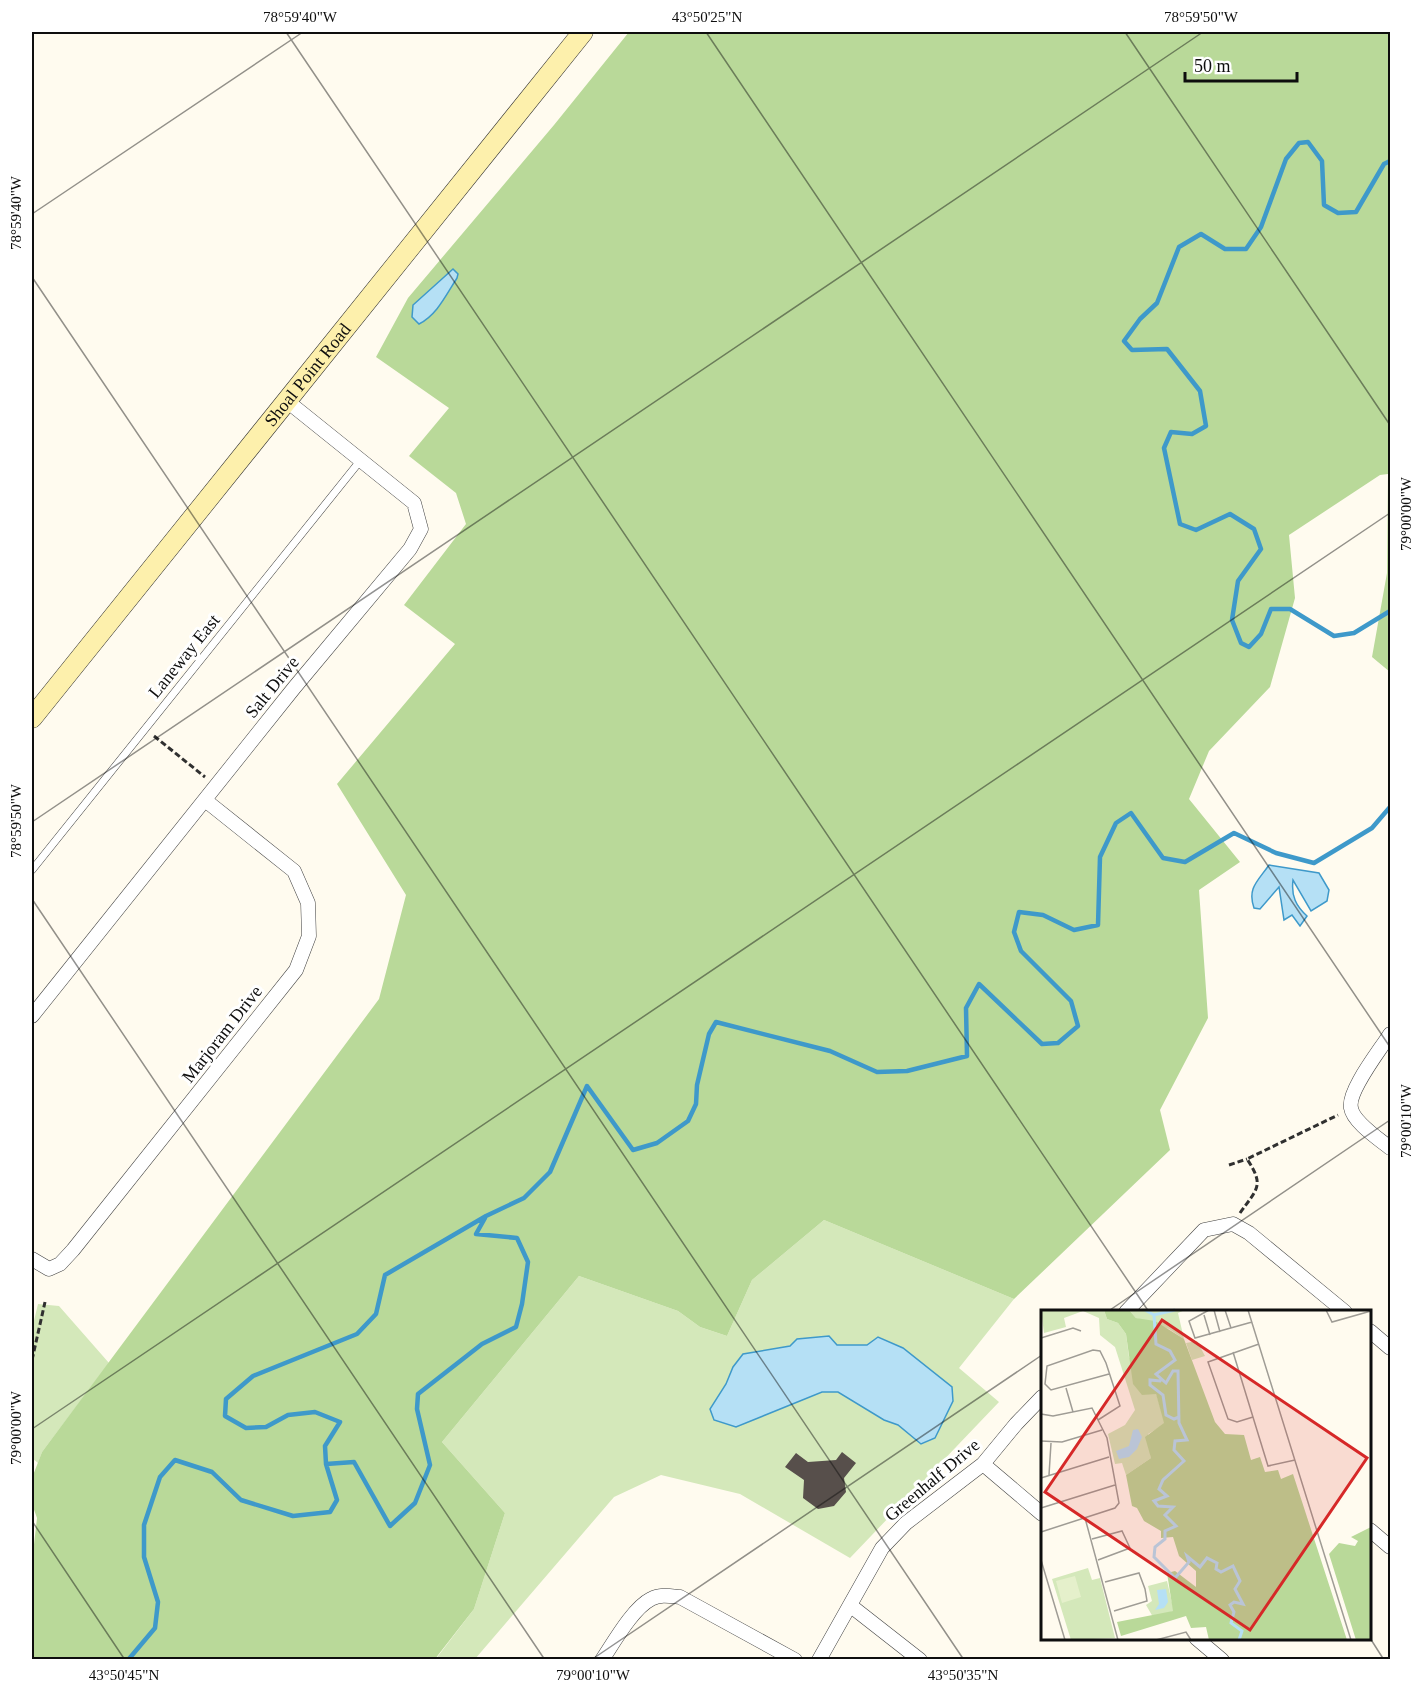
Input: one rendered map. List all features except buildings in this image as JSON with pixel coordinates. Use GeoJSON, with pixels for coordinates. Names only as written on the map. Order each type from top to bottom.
{"type":"FeatureCollection","features":[{"type":"Feature","properties":{"kind":"street","name":"Shoal Point Road"},"geometry":{"type":"LineString","coordinates":[[32,718],[584,32]]}},
{"type":"Feature","properties":{"kind":"street","name":"Salt Drive"},"geometry":{"type":"LineString","coordinates":[[32,1016],[294,688],[410,549],[421,529],[414,503],[286,401]]}},
{"type":"Feature","properties":{"kind":"street","name":"Marjoram Drive"},"geometry":{"type":"LineString","coordinates":[[32,1259],[49,1269],[60,1264],[74,1250],[296,970],[309,936],[308,903],[294,871],[206,800]]}},
{"type":"Feature","properties":{"kind":"street"},"geometry":{"type":"LineString","coordinates":[[1390,1034],[1352,1095],[1351,1108],[1359,1122],[1390,1148]]}},
{"type":"Feature","properties":{"kind":"street"},"geometry":{"type":"LineString","coordinates":[[1127,1310],[1204,1230],[1233,1224],[1248,1233],[1345,1310]]}},
{"type":"Feature","properties":{"kind":"street"},"geometry":{"type":"LineString","coordinates":[[1371,1332],[1390,1348]]}},
{"type":"Feature","properties":{"kind":"street","name":"Greenhalf Drive"},"geometry":{"type":"LineString","coordinates":[[819,1659],[882,1548],[906,1523],[983,1464],[1041,1398]]}},
{"type":"Feature","properties":{"kind":"street"},"geometry":{"type":"LineString","coordinates":[[983,1464],[1041,1513]]}},
{"type":"Feature","properties":{"kind":"street"},"geometry":{"type":"LineString","coordinates":[[1371,1531],[1390,1547]]}},
{"type":"Feature","properties":{"kind":"street"},"geometry":{"type":"LineString","coordinates":[[602,1659],[640,1607],[651,1599],[663,1595],[680,1597],[795,1659]]}},
{"type":"Feature","properties":{"kind":"street"},"geometry":{"type":"LineString","coordinates":[[851,1606],[920,1659]]}},
{"type":"Feature","properties":{"kind":"street"},"geometry":{"type":"LineString","coordinates":[[1198,1640],[1222,1659]]}},
{"type":"Feature","properties":{"kind":"lane","name":"Laneway East"},"geometry":{"type":"LineString","coordinates":[[32,870],[360,461]]}},
{"type":"Feature","properties":{"kind":"path"},"geometry":{"type":"LineString","coordinates":[[145,728],[208,780]]}},
{"type":"Feature","properties":{"kind":"path"},"geometry":{"type":"LineString","coordinates":[[1229,1165],[1351,1108]]}},
{"type":"Feature","properties":{"kind":"path"},"geometry":{"type":"LineString","coordinates":[[1233,1224],[1256,1190],[1257,1176],[1246,1159]]}},
{"type":"Feature","properties":{"kind":"path"},"geometry":{"type":"LineString","coordinates":[[32,1360],[45,1302]]}},
{"type":"Feature","properties":{"kind":"green space"},"geometry":{"type":"Polygon","coordinates":[[[629,32],[1390,32],[1390,672],[1372,657],[1387,573],[1388,474],[1380,475],[1289,535],[1295,598],[1270,687],[1209,751],[1189,799],[1240,862],[1199,890],[1208,1018],[1160,1110],[1170,1150],[1014,1299],[824,1220],[752,1280],[727,1336],[700,1327],[678,1311],[579,1276],[442,1442],[505,1513],[474,1609],[435,1659],[32,1659],[32,1562],[37,1518],[32,1504],[32,1478],[42,1452],[379,999],[406,895],[337,784],[455,644],[404,605],[466,524],[456,493],[409,456],[449,408],[376,357],[408,298],[629,32]]]}},
{"type":"Feature","properties":{"kind":"green space"},"geometry":{"type":"Polygon","coordinates":[[[824,1220],[1014,1299],[959,1368],[999,1402],[850,1558],[740,1494],[661,1475],[614,1497],[475,1659],[435,1660],[474,1609],[505,1513],[442,1442],[579,1276],[678,1311],[700,1327],[727,1336],[752,1280],[824,1220]]]}},
{"type":"Feature","properties":{"kind":"green space"},"geometry":{"type":"Polygon","coordinates":[[[38,1304],[59,1306],[109,1363],[42,1452],[38,1463],[32,1458],[32,1329],[38,1304]]]}},
{"type":"Feature","properties":{"kind":"water"},"geometry":{"type":"Polygon","coordinates":[[[453,269],[458,274],[449,291],[436,310],[419,324],[412,317],[413,305],[453,269]]]}},
{"type":"Feature","properties":{"kind":"water"},"geometry":{"type":"Polygon","coordinates":[[[1269,865],[1319,873],[1329,890],[1327,901],[1311,911],[1293,880],[1295,900],[1307,916],[1300,926],[1292,915],[1284,920],[1279,887],[1260,909],[1254,908],[1253,890],[1269,865]]]}},
{"type":"Feature","properties":{"kind":"water"},"geometry":{"type":"Polygon","coordinates":[[[829,1336],[837,1345],[867,1345],[878,1337],[903,1348],[952,1387],[953,1401],[935,1438],[921,1444],[898,1425],[884,1420],[838,1392],[822,1392],[736,1427],[714,1420],[710,1409],[726,1384],[733,1367],[743,1354],[790,1346],[797,1339],[829,1336]]]}},
{"type":"Feature","properties":{"kind":"waterway"},"geometry":{"type":"LineString","coordinates":[[1390,161],[1384,164],[1356,212],[1338,213],[1324,205],[1322,161],[1308,142],[1299,143],[1286,159],[1261,227],[1246,249],[1225,249],[1201,234],[1179,247],[1157,303],[1140,319],[1124,341],[1132,350],[1167,349],[1200,391],[1206,426],[1192,434],[1171,432],[1164,448],[1180,524],[1196,530],[1230,514],[1254,529],[1261,549],[1238,581],[1232,620],[1241,643],[1249,647],[1261,634],[1271,609],[1290,609],[1334,636],[1354,633],[1390,611]]}},
{"type":"Feature","properties":{"kind":"waterway"},"geometry":{"type":"LineString","coordinates":[[128,1660],[155,1628],[158,1602],[144,1557],[144,1525],[160,1477],[175,1460],[212,1472],[241,1500],[293,1516],[330,1512],[337,1500],[326,1464],[325,1446],[340,1422],[315,1412],[288,1415],[266,1427],[246,1428],[225,1416],[226,1399],[253,1376],[357,1334],[376,1314],[385,1275],[486,1216],[524,1198],[550,1172],[587,1086],[633,1150],[657,1143],[688,1121],[696,1104],[697,1085],[709,1034],[716,1022],[830,1051],[877,1072],[907,1071],[967,1056],[966,1008],[979,984],[1042,1044],[1058,1043],[1078,1026],[1071,1001],[1021,951],[1014,932],[1019,912],[1043,915],[1074,930],[1098,925],[1100,857],[1116,823],[1131,813],[1163,858],[1185,862],[1234,833],[1276,853],[1314,863],[1372,828],[1390,807]]}},
{"type":"Feature","properties":{"kind":"waterway"},"geometry":{"type":"LineString","coordinates":[[326,1464],[354,1462],[390,1526],[415,1503],[430,1465],[417,1409],[418,1394],[482,1344],[516,1327],[522,1304],[528,1262],[517,1238],[476,1234],[485,1218]]}}]}
